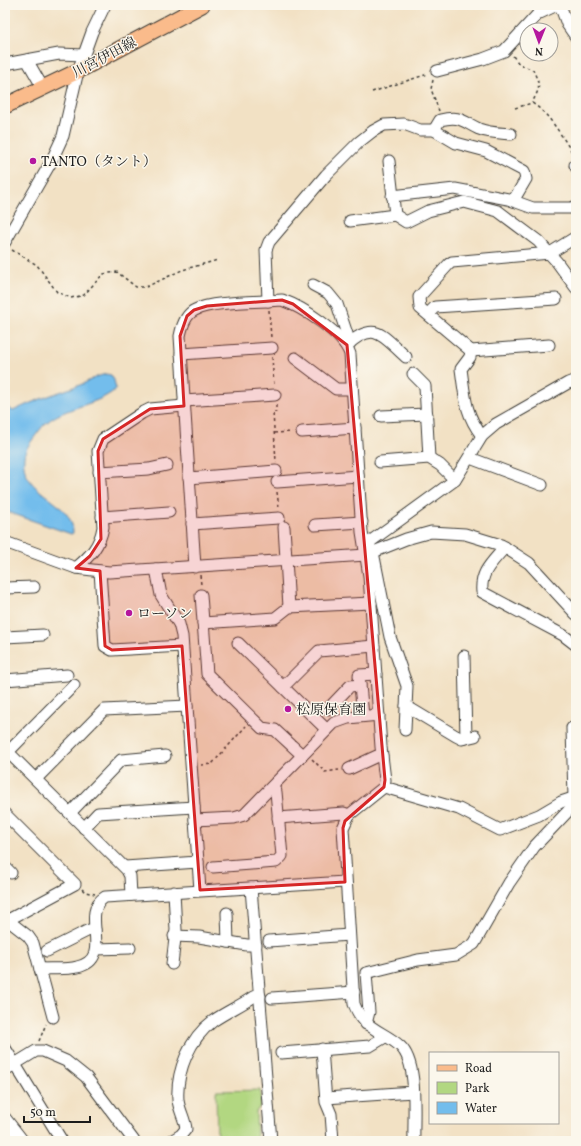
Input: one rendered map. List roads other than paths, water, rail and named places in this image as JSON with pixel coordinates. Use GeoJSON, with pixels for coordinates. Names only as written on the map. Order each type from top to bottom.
{"type":"FeatureCollection","features":[{"type":"Feature","properties":{"kind":"main road","name":"川宮伊田線"},"geometry":{"type":"LineString","coordinates":[[5,106],[78,71],[202,5]]}},
{"type":"Feature","properties":{"kind":"street"},"geometry":{"type":"LineString","coordinates":[[8,246],[63,136],[78,71],[105,5]]}},
{"type":"Feature","properties":{"kind":"street"},"geometry":{"type":"LineString","coordinates":[[437,71],[483,59],[504,51],[538,14],[559,5],[576,38]]}},
{"type":"Feature","properties":{"kind":"street"},"geometry":{"type":"LineString","coordinates":[[5,64],[59,54],[84,55]]}},
{"type":"Feature","properties":{"kind":"street"},"geometry":{"type":"LineString","coordinates":[[27,60],[43,88]]}},
{"type":"Feature","properties":{"kind":"street"},"geometry":{"type":"LineString","coordinates":[[268,301],[266,250],[269,242],[326,174],[373,130],[384,125],[404,124],[420,130],[437,125],[452,117],[460,118],[479,129],[494,133],[511,134]]}},
{"type":"Feature","properties":{"kind":"street"},"geometry":{"type":"LineString","coordinates":[[437,125],[456,143],[486,151],[524,171],[526,179],[513,201]]}},
{"type":"Feature","properties":{"kind":"street"},"geometry":{"type":"LineString","coordinates":[[388,161],[396,215]]}},
{"type":"Feature","properties":{"kind":"street"},"geometry":{"type":"LineString","coordinates":[[392,196],[455,188],[513,201],[533,208],[571,208],[576,206]]}},
{"type":"Feature","properties":{"kind":"street"},"geometry":{"type":"LineString","coordinates":[[350,221],[396,215],[406,222],[428,211],[464,202],[498,211],[538,241],[576,288]]}},
{"type":"Feature","properties":{"kind":"street"},"geometry":{"type":"LineString","coordinates":[[549,345],[471,351],[420,308],[419,297],[449,264],[550,254],[576,237]]}},
{"type":"Feature","properties":{"kind":"street"},"geometry":{"type":"LineString","coordinates":[[313,285],[328,293],[337,304],[349,344],[362,522],[390,637],[407,686],[405,730]]}},
{"type":"Feature","properties":{"kind":"street"},"geometry":{"type":"LineString","coordinates":[[428,314],[435,307],[556,299]]}},
{"type":"Feature","properties":{"kind":"street"},"geometry":{"type":"LineString","coordinates":[[197,567],[192,524],[181,354],[181,328],[187,316],[194,310],[207,306],[282,300],[293,304],[349,344]]}},
{"type":"Feature","properties":{"kind":"street"},"geometry":{"type":"LineString","coordinates":[[349,344],[367,332],[380,334],[406,357]]}},
{"type":"Feature","properties":{"kind":"street"},"geometry":{"type":"LineString","coordinates":[[181,354],[272,348]]}},
{"type":"Feature","properties":{"kind":"street"},"geometry":{"type":"LineString","coordinates":[[471,351],[470,357],[461,369],[467,410],[472,423],[482,436]]}},
{"type":"Feature","properties":{"kind":"street"},"geometry":{"type":"LineString","coordinates":[[295,358],[336,389],[352,389]]}},
{"type":"Feature","properties":{"kind":"street"},"geometry":{"type":"LineString","coordinates":[[413,374],[425,386],[429,458]]}},
{"type":"Feature","properties":{"kind":"street"},"geometry":{"type":"LineString","coordinates":[[414,1141],[412,1070],[408,1058],[400,1046],[366,1024],[358,1013],[354,1004],[345,882],[342,828],[350,815],[384,787],[385,780],[371,603],[371,541],[455,480],[470,458],[482,436],[496,424],[568,383],[576,380]]}},
{"type":"Feature","properties":{"kind":"street"},"geometry":{"type":"LineString","coordinates":[[76,568],[90,556],[98,544],[102,533],[98,451],[103,439],[150,409],[275,395]]}},
{"type":"Feature","properties":{"kind":"street"},"geometry":{"type":"LineString","coordinates":[[381,416],[427,414]]}},
{"type":"Feature","properties":{"kind":"street"},"geometry":{"type":"LineString","coordinates":[[302,432],[355,428]]}},
{"type":"Feature","properties":{"kind":"street"},"geometry":{"type":"LineString","coordinates":[[380,462],[429,458],[440,464],[455,480]]}},
{"type":"Feature","properties":{"kind":"street"},"geometry":{"type":"LineString","coordinates":[[470,458],[542,485]]}},
{"type":"Feature","properties":{"kind":"street"},"geometry":{"type":"LineString","coordinates":[[100,472],[149,469],[167,465]]}},
{"type":"Feature","properties":{"kind":"street"},"geometry":{"type":"LineString","coordinates":[[189,478],[358,476]]}},
{"type":"Feature","properties":{"kind":"street"},"geometry":{"type":"LineString","coordinates":[[102,517],[169,512]]}},
{"type":"Feature","properties":{"kind":"street"},"geometry":{"type":"LineString","coordinates":[[192,524],[282,522],[287,562],[290,607]]}},
{"type":"Feature","properties":{"kind":"street"},"geometry":{"type":"LineString","coordinates":[[315,525],[362,522]]}},
{"type":"Feature","properties":{"kind":"street"},"geometry":{"type":"LineString","coordinates":[[5,542],[76,568],[109,572],[287,562],[370,554],[406,539],[431,532],[465,534],[505,547],[529,563],[576,614]]}},
{"type":"Feature","properties":{"kind":"street"},"geometry":{"type":"LineString","coordinates":[[505,547],[490,565],[481,580],[482,592],[563,635],[576,644]]}},
{"type":"Feature","properties":{"kind":"street"},"geometry":{"type":"LineString","coordinates":[[156,569],[161,595],[179,624],[182,646],[200,890]]}},
{"type":"Feature","properties":{"kind":"street"},"geometry":{"type":"LineString","coordinates":[[100,571],[105,646],[112,650],[182,646]]}},
{"type":"Feature","properties":{"kind":"street"},"geometry":{"type":"LineString","coordinates":[[5,588],[34,587]]}},
{"type":"Feature","properties":{"kind":"street"},"geometry":{"type":"LineString","coordinates":[[201,595],[207,674],[262,728],[275,730],[304,754]]}},
{"type":"Feature","properties":{"kind":"street"},"geometry":{"type":"LineString","coordinates":[[203,624],[275,618],[290,607],[371,603]]}},
{"type":"Feature","properties":{"kind":"street"},"geometry":{"type":"LineString","coordinates":[[5,637],[43,635]]}},
{"type":"Feature","properties":{"kind":"street"},"geometry":{"type":"LineString","coordinates":[[238,643],[327,730]]}},
{"type":"Feature","properties":{"kind":"street"},"geometry":{"type":"LineString","coordinates":[[283,687],[319,651],[374,646]]}},
{"type":"Feature","properties":{"kind":"street"},"geometry":{"type":"LineString","coordinates":[[406,706],[456,736],[471,737],[464,656]]}},
{"type":"Feature","properties":{"kind":"street"},"geometry":{"type":"LineString","coordinates":[[362,716],[359,675],[376,674]]}},
{"type":"Feature","properties":{"kind":"street"},"geometry":{"type":"LineString","coordinates":[[5,680],[67,675]]}},
{"type":"Feature","properties":{"kind":"street"},"geometry":{"type":"LineString","coordinates":[[74,685],[7,750],[125,867],[130,876],[131,895]]}},
{"type":"Feature","properties":{"kind":"street"},"geometry":{"type":"LineString","coordinates":[[328,709],[350,686],[360,685]]}},
{"type":"Feature","properties":{"kind":"street"},"geometry":{"type":"LineString","coordinates":[[36,780],[104,710],[186,706]]}},
{"type":"Feature","properties":{"kind":"street"},"geometry":{"type":"LineString","coordinates":[[194,820],[234,818],[244,815],[327,730],[340,719],[379,715]]}},
{"type":"Feature","properties":{"kind":"street"},"geometry":{"type":"LineString","coordinates":[[366,1024],[369,1012],[366,973],[418,960],[456,955],[474,944],[517,871],[534,847],[571,808],[575,797],[572,728]]}},
{"type":"Feature","properties":{"kind":"street"},"geometry":{"type":"LineString","coordinates":[[70,813],[121,760],[165,756]]}},
{"type":"Feature","properties":{"kind":"street"},"geometry":{"type":"LineString","coordinates":[[349,769],[377,756],[382,756]]}},
{"type":"Feature","properties":{"kind":"street"},"geometry":{"type":"LineString","coordinates":[[213,867],[276,862],[282,856],[276,792],[272,787]]}},
{"type":"Feature","properties":{"kind":"street"},"geometry":{"type":"LineString","coordinates":[[384,787],[459,809],[500,830],[539,815],[575,797]]}},
{"type":"Feature","properties":{"kind":"street"},"geometry":{"type":"LineString","coordinates":[[84,828],[98,813],[194,807]]}},
{"type":"Feature","properties":{"kind":"street"},"geometry":{"type":"LineString","coordinates":[[278,818],[344,813],[350,815]]}},
{"type":"Feature","properties":{"kind":"street"},"geometry":{"type":"LineString","coordinates":[[5,814],[75,884],[6,919],[28,936],[33,944],[40,969],[50,1020]]}},
{"type":"Feature","properties":{"kind":"street"},"geometry":{"type":"LineString","coordinates":[[125,867],[198,862]]}},
{"type":"Feature","properties":{"kind":"street"},"geometry":{"type":"LineString","coordinates":[[40,969],[77,967],[92,960],[96,949],[94,912],[96,906],[105,897],[345,882]]}},
{"type":"Feature","properties":{"kind":"street"},"geometry":{"type":"LineString","coordinates":[[251,888],[271,1141]]}},
{"type":"Feature","properties":{"kind":"street"},"geometry":{"type":"LineString","coordinates":[[172,964],[174,936],[174,892]]}},
{"type":"Feature","properties":{"kind":"street"},"geometry":{"type":"LineString","coordinates":[[227,913],[228,942]]}},
{"type":"Feature","properties":{"kind":"street"},"geometry":{"type":"LineString","coordinates":[[46,951],[89,930],[95,930]]}},
{"type":"Feature","properties":{"kind":"street"},"geometry":{"type":"LineString","coordinates":[[269,941],[349,935]]}},
{"type":"Feature","properties":{"kind":"street"},"geometry":{"type":"LineString","coordinates":[[174,936],[199,937],[247,945],[256,945]]}},
{"type":"Feature","properties":{"kind":"street"},"geometry":{"type":"LineString","coordinates":[[96,949],[130,948]]}},
{"type":"Feature","properties":{"kind":"street"},"geometry":{"type":"LineString","coordinates":[[272,998],[354,992]]}},
{"type":"Feature","properties":{"kind":"street"},"geometry":{"type":"LineString","coordinates":[[171,1141],[181,1135],[186,1129],[178,1101],[179,1076],[188,1054],[201,1033],[214,1021],[253,997],[260,996]]}},
{"type":"Feature","properties":{"kind":"street"},"geometry":{"type":"LineString","coordinates":[[281,1052],[370,1046],[385,1037]]}},
{"type":"Feature","properties":{"kind":"street"},"geometry":{"type":"LineString","coordinates":[[5,1048],[62,1141]]}},
{"type":"Feature","properties":{"kind":"street"},"geometry":{"type":"LineString","coordinates":[[322,1049],[326,1098],[331,1114],[333,1141]]}},
{"type":"Feature","properties":{"kind":"street"},"geometry":{"type":"LineString","coordinates":[[5,1070],[14,1063],[36,1052],[43,1051],[66,1061],[86,1078],[134,1141]]}},
{"type":"Feature","properties":{"kind":"street"},"geometry":{"type":"LineString","coordinates":[[326,1098],[413,1092]]}},
{"type":"Feature","properties":{"kind":"street"},"geometry":{"type":"LineString","coordinates":[[5,1118],[23,1141]]}},
{"type":"Feature","properties":{"kind":"water"},"geometry":{"type":"Polygon","coordinates":[[[106,374],[111,375],[116,389],[98,400],[65,412],[46,423],[30,443],[24,457],[25,470],[30,480],[38,489],[65,512],[71,522],[73,533],[71,534],[5,511],[5,406],[13,411],[106,374]]]}},
{"type":"Feature","properties":{"kind":"place","name":"TANTO（タント）"},"geometry":{"type":"Point","coordinates":[33,161]}},
{"type":"Feature","properties":{"kind":"place","name":"ローソン"},"geometry":{"type":"Point","coordinates":[129,613]}},
{"type":"Feature","properties":{"kind":"place","name":"松原保育園"},"geometry":{"type":"Point","coordinates":[288,709]}}]}
